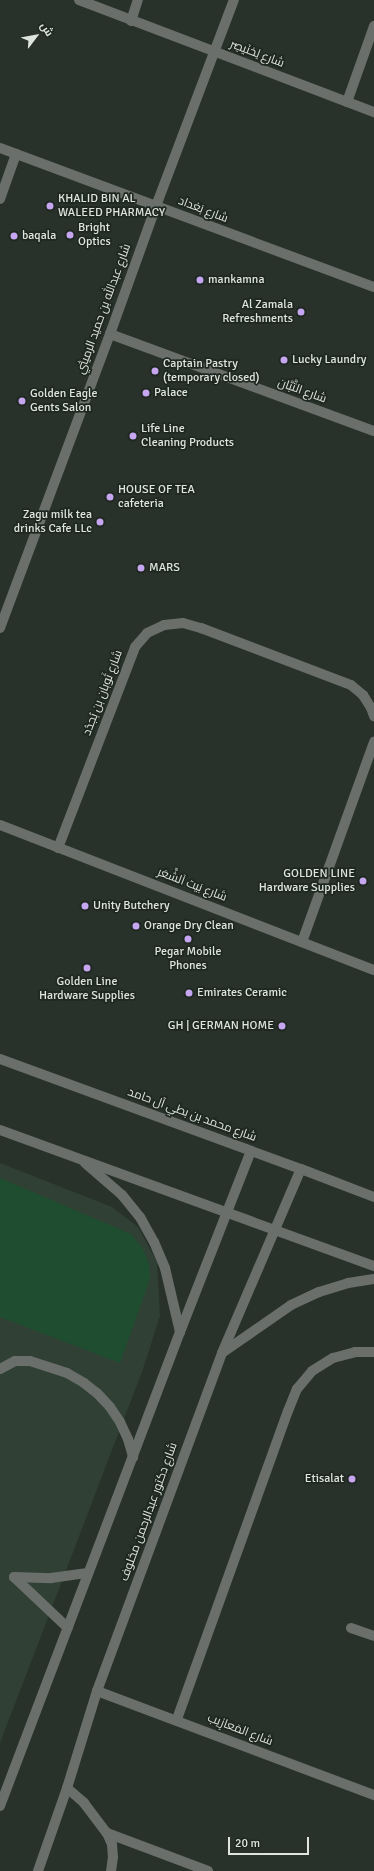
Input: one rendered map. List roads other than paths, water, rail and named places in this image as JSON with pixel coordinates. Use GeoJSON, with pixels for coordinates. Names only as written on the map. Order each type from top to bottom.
{"type":"FeatureCollection","features":[{"type":"Feature","properties":{"kind":"street","name":"شارع لِخنَيصِر"},"geometry":{"type":"LineString","coordinates":[[79,0],[374,112]]}},
{"type":"Feature","properties":{"kind":"street"},"geometry":{"type":"LineString","coordinates":[[131,21],[138,0]]}},
{"type":"Feature","properties":{"kind":"street","name":"شارع عبدالله بن حميد الرميثي"},"geometry":{"type":"LineString","coordinates":[[0,628],[234,0]]}},
{"type":"Feature","properties":{"kind":"street"},"geometry":{"type":"LineString","coordinates":[[347,102],[374,26]]}},
{"type":"Feature","properties":{"kind":"street","name":"شارع بَغداد"},"geometry":{"type":"LineString","coordinates":[[0,148],[374,288]]}},
{"type":"Feature","properties":{"kind":"street"},"geometry":{"type":"LineString","coordinates":[[0,199],[16,154]]}},
{"type":"Feature","properties":{"kind":"street","name":"شارع التَّبَّان"},"geometry":{"type":"LineString","coordinates":[[110,334],[374,431]]}},
{"type":"Feature","properties":{"kind":"street","name":"شارع ثَوبان بن بُجدُد"},"geometry":{"type":"LineString","coordinates":[[58,848],[135,647],[147,633],[164,625],[183,623],[201,628],[351,685],[363,695],[374,716]]}},
{"type":"Feature","properties":{"kind":"street"},"geometry":{"type":"LineString","coordinates":[[302,942],[374,742]]}},
{"type":"Feature","properties":{"kind":"street","name":"شارع بَيت اَلشَّعَر"},"geometry":{"type":"LineString","coordinates":[[0,825],[374,970]]}},
{"type":"Feature","properties":{"kind":"street","name":"شارع محمد بن بطي آل حامد"},"geometry":{"type":"LineString","coordinates":[[0,1059],[302,1169],[374,1197]]}},
{"type":"Feature","properties":{"kind":"street"},"geometry":{"type":"LineString","coordinates":[[0,1130],[374,1266]]}},
{"type":"Feature","properties":{"kind":"street"},"geometry":{"type":"LineString","coordinates":[[0,1806],[132,1457],[251,1151]]}},
{"type":"Feature","properties":{"kind":"street"},"geometry":{"type":"LineString","coordinates":[[79,1158],[122,1195],[140,1217],[154,1242],[165,1268],[180,1332]]}},
{"type":"Feature","properties":{"kind":"street","name":"شارع دكتور عبدالرحمن مخلوف"},"geometry":{"type":"LineString","coordinates":[[38,1871],[67,1788],[97,1691],[222,1353],[274,1230],[302,1169]]}},
{"type":"Feature","properties":{"kind":"street"},"geometry":{"type":"LineString","coordinates":[[222,1353],[291,1305],[318,1292],[348,1283],[374,1279]]}},
{"type":"Feature","properties":{"kind":"street"},"geometry":{"type":"LineString","coordinates":[[177,1720],[297,1389],[312,1371],[333,1358],[355,1352],[374,1352]]}},
{"type":"Feature","properties":{"kind":"street"},"geometry":{"type":"LineString","coordinates":[[0,1369],[15,1361],[30,1361],[67,1373],[84,1383],[98,1393],[117,1417],[128,1439],[132,1457]]}},
{"type":"Feature","properties":{"kind":"street"},"geometry":{"type":"LineString","coordinates":[[68,1628],[14,1577],[51,1578],[88,1573]]}},
{"type":"Feature","properties":{"kind":"street"},"geometry":{"type":"LineString","coordinates":[[351,1628],[374,1636]]}},
{"type":"Feature","properties":{"kind":"street","name":"شارع المَعازِيب"},"geometry":{"type":"LineString","coordinates":[[97,1691],[374,1795]]}},
{"type":"Feature","properties":{"kind":"street"},"geometry":{"type":"LineString","coordinates":[[67,1788],[84,1803],[108,1833],[112,1844],[113,1857],[111,1871]]}},
{"type":"Feature","properties":{"kind":"street"},"geometry":{"type":"LineString","coordinates":[[108,1833],[208,1871]]}},
{"type":"Feature","properties":{"kind":"place","name":"KHALID BIN AL WALEED PHARMACY"},"geometry":{"type":"Point","coordinates":[50,206]}},
{"type":"Feature","properties":{"kind":"place","name":"Bright Optics"},"geometry":{"type":"Point","coordinates":[70,235]}},
{"type":"Feature","properties":{"kind":"place","name":"baqala"},"geometry":{"type":"Point","coordinates":[14,236]}},
{"type":"Feature","properties":{"kind":"place","name":"mankamna"},"geometry":{"type":"Point","coordinates":[200,280]}},
{"type":"Feature","properties":{"kind":"place","name":"Al Zamala Refreshments"},"geometry":{"type":"Point","coordinates":[301,312]}},
{"type":"Feature","properties":{"kind":"place","name":"Lucky Laundry"},"geometry":{"type":"Point","coordinates":[284,360]}},
{"type":"Feature","properties":{"kind":"place","name":"Captain Pastry (temporary closed)"},"geometry":{"type":"Point","coordinates":[155,371]}},
{"type":"Feature","properties":{"kind":"place","name":"Palace"},"geometry":{"type":"Point","coordinates":[146,393]}},
{"type":"Feature","properties":{"kind":"place","name":"Golden Eagle Gents Salon"},"geometry":{"type":"Point","coordinates":[22,401]}},
{"type":"Feature","properties":{"kind":"place","name":"Life Line Cleaning Products"},"geometry":{"type":"Point","coordinates":[133,436]}},
{"type":"Feature","properties":{"kind":"place","name":"HOUSE OF TEA cafeteria"},"geometry":{"type":"Point","coordinates":[110,497]}},
{"type":"Feature","properties":{"kind":"place","name":"Zagu milk tea drinks Cafe LLc"},"geometry":{"type":"Point","coordinates":[100,522]}},
{"type":"Feature","properties":{"kind":"place","name":"MARS"},"geometry":{"type":"Point","coordinates":[141,568]}},
{"type":"Feature","properties":{"kind":"place","name":"GOLDEN LINE Hardware Supplies"},"geometry":{"type":"Point","coordinates":[363,881]}},
{"type":"Feature","properties":{"kind":"place","name":"Unity Butchery"},"geometry":{"type":"Point","coordinates":[85,906]}},
{"type":"Feature","properties":{"kind":"place","name":"Orange Dry Clean"},"geometry":{"type":"Point","coordinates":[136,926]}},
{"type":"Feature","properties":{"kind":"place","name":"Pegar Mobile Phones"},"geometry":{"type":"Point","coordinates":[188,939]}},
{"type":"Feature","properties":{"kind":"place","name":"Golden Line Hardware Supplies"},"geometry":{"type":"Point","coordinates":[87,968]}},
{"type":"Feature","properties":{"kind":"place","name":"Emirates Ceramic"},"geometry":{"type":"Point","coordinates":[189,993]}},
{"type":"Feature","properties":{"kind":"place","name":"GH | GERMAN HOME"},"geometry":{"type":"Point","coordinates":[282,1026]}},
{"type":"Feature","properties":{"kind":"place","name":"Etisalat"},"geometry":{"type":"Point","coordinates":[352,1479]}}]}
